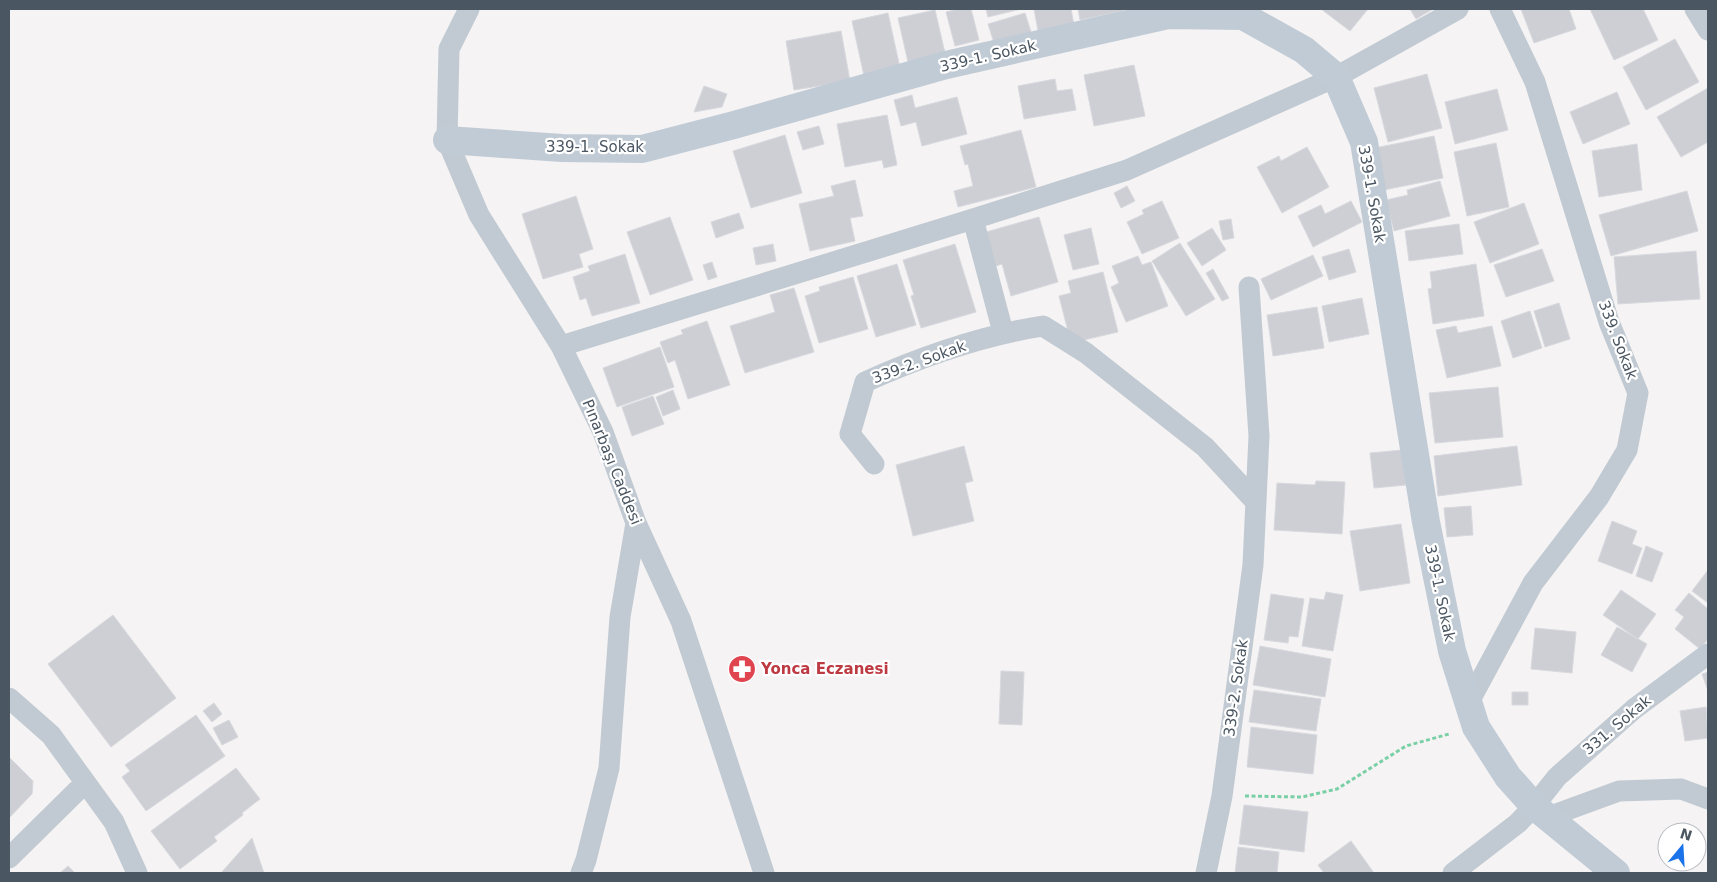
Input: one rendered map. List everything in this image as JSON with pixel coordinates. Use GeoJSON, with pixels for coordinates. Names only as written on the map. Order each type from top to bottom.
{"type":"FeatureCollection","features":[{"type":"Feature","properties":{"kind":"street","name":"Pınarbaşı Caddesi"},"geometry":{"type":"LineString","coordinates":[[469,9],[449,49],[448,140],[479,215],[561,346],[603,432],[636,523],[681,621],[764,873]]}},
{"type":"Feature","properties":{"kind":"street"},"geometry":{"type":"LineString","coordinates":[[561,346],[972,220],[1127,170],[1336,77],[1458,9]]}},
{"type":"Feature","properties":{"kind":"street","name":"339. Sokak"},"geometry":{"type":"LineString","coordinates":[[1472,714],[1533,583],[1600,498],[1627,450],[1638,393],[1609,322],[1535,82],[1500,9]]}},
{"type":"Feature","properties":{"kind":"street"},"geometry":{"type":"LineString","coordinates":[[1694,9],[1708,30]]}},
{"type":"Feature","properties":{"kind":"street","name":"339-1. Sokak"},"geometry":{"type":"LineString","coordinates":[[448,140],[562,148],[642,149],[946,65],[1168,15],[1243,16],[1304,50],[1336,77],[1364,142],[1426,522],[1452,651],[1472,714],[1508,778],[1541,811],[1616,873]]}},
{"type":"Feature","properties":{"kind":"street"},"geometry":{"type":"LineString","coordinates":[[972,220],[1002,332]]}},
{"type":"Feature","properties":{"kind":"street","name":"339-2. Sokak"},"geometry":{"type":"LineString","coordinates":[[1206,873],[1222,796],[1253,565],[1259,436],[1250,287]]}},
{"type":"Feature","properties":{"kind":"street","name":"339-2. Sokak"},"geometry":{"type":"LineString","coordinates":[[874,464],[850,434],[865,382],[910,362],[1002,332],[1043,326],[1086,353],[1205,447],[1256,502]]}},
{"type":"Feature","properties":{"kind":"street"},"geometry":{"type":"LineString","coordinates":[[581,873],[609,768],[620,617],[636,523]]}},
{"type":"Feature","properties":{"kind":"street","name":"331. Sokak"},"geometry":{"type":"LineString","coordinates":[[1453,873],[1518,823],[1541,811],[1557,777],[1634,709],[1708,654]]}},
{"type":"Feature","properties":{"kind":"street"},"geometry":{"type":"LineString","coordinates":[[9,698],[51,735],[114,822],[137,873]]}},
{"type":"Feature","properties":{"kind":"street"},"geometry":{"type":"LineString","coordinates":[[9,858],[86,783]]}},
{"type":"Feature","properties":{"kind":"street"},"geometry":{"type":"LineString","coordinates":[[1541,811],[1619,791],[1681,789],[1708,799]]}},
{"type":"Feature","properties":{"kind":"path"},"geometry":{"type":"LineString","coordinates":[[1222,796],[1302,797],[1337,789],[1406,746],[1472,714]]}},
{"type":"Feature","properties":{"kind":"building"},"geometry":{"type":"Polygon","coordinates":[[[958,9],[971,9],[979,40],[955,46],[946,12],[958,9]]]}},
{"type":"Feature","properties":{"kind":"building"},"geometry":{"type":"Polygon","coordinates":[[[986,9],[1021,9],[988,17],[986,9]]]}},
{"type":"Feature","properties":{"kind":"building"},"geometry":{"type":"Polygon","coordinates":[[[1034,9],[1071,9],[1074,25],[1038,31],[1034,9]]]}},
{"type":"Feature","properties":{"kind":"building"},"geometry":{"type":"Polygon","coordinates":[[[1078,9],[1124,9],[1123,11],[1080,20],[1078,9]]]}},
{"type":"Feature","properties":{"kind":"building"},"geometry":{"type":"Polygon","coordinates":[[[1321,9],[1368,9],[1350,31],[1321,9]]]}},
{"type":"Feature","properties":{"kind":"building"},"geometry":{"type":"Polygon","coordinates":[[[1410,9],[1433,9],[1416,19],[1410,9]]]}},
{"type":"Feature","properties":{"kind":"building"},"geometry":{"type":"Polygon","coordinates":[[[1521,9],[1569,9],[1576,29],[1534,43],[1521,9]]]}},
{"type":"Feature","properties":{"kind":"building"},"geometry":{"type":"Polygon","coordinates":[[[1590,9],[1643,9],[1658,40],[1614,60],[1590,9]]]}},
{"type":"Feature","properties":{"kind":"building"},"geometry":{"type":"Polygon","coordinates":[[[935,10],[945,53],[908,62],[898,18],[935,10]]]}},
{"type":"Feature","properties":{"kind":"building"},"geometry":{"type":"Polygon","coordinates":[[[888,13],[900,68],[864,76],[852,21],[888,13]]]}},
{"type":"Feature","properties":{"kind":"building"},"geometry":{"type":"Polygon","coordinates":[[[1025,13],[1032,35],[995,46],[988,24],[1025,13]]]}},
{"type":"Feature","properties":{"kind":"building"},"geometry":{"type":"Polygon","coordinates":[[[841,31],[850,81],[794,90],[786,41],[841,31]]]}},
{"type":"Feature","properties":{"kind":"building"},"geometry":{"type":"Polygon","coordinates":[[[1675,39],[1699,82],[1646,110],[1623,67],[1675,39]]]}},
{"type":"Feature","properties":{"kind":"building"},"geometry":{"type":"Polygon","coordinates":[[[1134,65],[1145,116],[1094,126],[1084,75],[1134,65]]]}},
{"type":"Feature","properties":{"kind":"building"},"geometry":{"type":"Polygon","coordinates":[[[1427,74],[1442,128],[1388,142],[1374,88],[1427,74]]]}},
{"type":"Feature","properties":{"kind":"building"},"geometry":{"type":"Polygon","coordinates":[[[1055,79],[1057,91],[1072,89],[1076,110],[1024,119],[1018,86],[1055,79]]]}},
{"type":"Feature","properties":{"kind":"building"},"geometry":{"type":"Polygon","coordinates":[[[704,86],[727,94],[722,107],[694,112],[704,86]]]}},
{"type":"Feature","properties":{"kind":"building"},"geometry":{"type":"Polygon","coordinates":[[[1708,88],[1708,142],[1681,157],[1657,117],[1708,88]]]}},
{"type":"Feature","properties":{"kind":"building"},"geometry":{"type":"Polygon","coordinates":[[[1497,89],[1508,130],[1455,144],[1445,102],[1497,89]]]}},
{"type":"Feature","properties":{"kind":"building"},"geometry":{"type":"Polygon","coordinates":[[[1617,92],[1630,124],[1583,144],[1570,112],[1617,92]]]}},
{"type":"Feature","properties":{"kind":"building"},"geometry":{"type":"Polygon","coordinates":[[[912,95],[915,108],[957,97],[967,134],[922,146],[916,122],[901,126],[894,100],[912,95]]]}},
{"type":"Feature","properties":{"kind":"building"},"geometry":{"type":"Polygon","coordinates":[[[887,115],[897,165],[884,168],[882,160],[845,167],[837,124],[887,115]]]}},
{"type":"Feature","properties":{"kind":"building"},"geometry":{"type":"Polygon","coordinates":[[[819,126],[824,144],[803,150],[797,132],[819,126]]]}},
{"type":"Feature","properties":{"kind":"building"},"geometry":{"type":"Polygon","coordinates":[[[1021,130],[1036,187],[958,207],[954,191],[973,186],[968,164],[965,165],[960,146],[1021,130]]]}},
{"type":"Feature","properties":{"kind":"building"},"geometry":{"type":"Polygon","coordinates":[[[785,135],[802,193],[751,208],[733,151],[785,135]]]}},
{"type":"Feature","properties":{"kind":"building"},"geometry":{"type":"Polygon","coordinates":[[[1434,136],[1443,178],[1384,190],[1375,148],[1434,136]]]}},
{"type":"Feature","properties":{"kind":"building"},"geometry":{"type":"Polygon","coordinates":[[[1496,143],[1509,207],[1467,216],[1454,152],[1496,143]]]}},
{"type":"Feature","properties":{"kind":"building"},"geometry":{"type":"Polygon","coordinates":[[[1637,144],[1642,190],[1599,197],[1592,151],[1637,144]]]}},
{"type":"Feature","properties":{"kind":"building"},"geometry":{"type":"Polygon","coordinates":[[[1307,147],[1329,187],[1282,213],[1257,167],[1279,156],[1281,161],[1307,147]]]}},
{"type":"Feature","properties":{"kind":"building"},"geometry":{"type":"Polygon","coordinates":[[[855,180],[863,216],[850,218],[855,241],[810,251],[799,204],[834,196],[831,186],[855,180]]]}},
{"type":"Feature","properties":{"kind":"building"},"geometry":{"type":"Polygon","coordinates":[[[1440,181],[1450,216],[1394,231],[1386,200],[1408,195],[1407,190],[1440,181]]]}},
{"type":"Feature","properties":{"kind":"building"},"geometry":{"type":"Polygon","coordinates":[[[1127,186],[1135,201],[1121,208],[1114,193],[1127,186]]]}},
{"type":"Feature","properties":{"kind":"building"},"geometry":{"type":"Polygon","coordinates":[[[1687,191],[1698,231],[1611,256],[1599,215],[1687,191]]]}},
{"type":"Feature","properties":{"kind":"building"},"geometry":{"type":"Polygon","coordinates":[[[576,196],[593,249],[579,254],[583,267],[543,279],[522,214],[576,196]]]}},
{"type":"Feature","properties":{"kind":"building"},"geometry":{"type":"Polygon","coordinates":[[[1162,201],[1179,238],[1142,254],[1127,222],[1144,214],[1142,210],[1162,201]]]}},
{"type":"Feature","properties":{"kind":"building"},"geometry":{"type":"Polygon","coordinates":[[[1351,201],[1362,222],[1313,247],[1298,216],[1321,205],[1325,214],[1351,201]]]}},
{"type":"Feature","properties":{"kind":"building"},"geometry":{"type":"Polygon","coordinates":[[[1524,203],[1539,244],[1490,263],[1474,222],[1524,203]]]}},
{"type":"Feature","properties":{"kind":"building"},"geometry":{"type":"Polygon","coordinates":[[[739,213],[744,228],[716,238],[711,222],[739,213]]]}},
{"type":"Feature","properties":{"kind":"building"},"geometry":{"type":"Polygon","coordinates":[[[670,217],[693,280],[650,295],[627,232],[670,217]]]}},
{"type":"Feature","properties":{"kind":"building"},"geometry":{"type":"Polygon","coordinates":[[[1039,217],[1058,282],[1011,296],[1002,264],[996,266],[986,232],[1039,217]]]}},
{"type":"Feature","properties":{"kind":"building"},"geometry":{"type":"Polygon","coordinates":[[[1231,219],[1234,238],[1223,240],[1219,221],[1231,219]]]}},
{"type":"Feature","properties":{"kind":"building"},"geometry":{"type":"Polygon","coordinates":[[[1459,224],[1463,254],[1409,261],[1405,231],[1459,224]]]}},
{"type":"Feature","properties":{"kind":"building"},"geometry":{"type":"Polygon","coordinates":[[[1091,228],[1099,264],[1073,270],[1064,235],[1091,228]]]}},
{"type":"Feature","properties":{"kind":"building"},"geometry":{"type":"Polygon","coordinates":[[[1212,228],[1226,250],[1202,266],[1187,243],[1212,228]]]}},
{"type":"Feature","properties":{"kind":"building"},"geometry":{"type":"Polygon","coordinates":[[[1180,243],[1215,299],[1186,316],[1152,261],[1180,243]]]}},
{"type":"Feature","properties":{"kind":"building"},"geometry":{"type":"Polygon","coordinates":[[[773,244],[776,261],[756,265],[753,248],[773,244]]]}},
{"type":"Feature","properties":{"kind":"building"},"geometry":{"type":"Polygon","coordinates":[[[955,244],[976,312],[921,328],[911,296],[914,295],[903,260],[955,244]]]}},
{"type":"Feature","properties":{"kind":"building"},"geometry":{"type":"Polygon","coordinates":[[[1349,249],[1356,272],[1329,280],[1322,257],[1349,249]]]}},
{"type":"Feature","properties":{"kind":"building"},"geometry":{"type":"Polygon","coordinates":[[[1542,249],[1554,281],[1506,297],[1494,265],[1542,249]]]}},
{"type":"Feature","properties":{"kind":"building"},"geometry":{"type":"Polygon","coordinates":[[[1696,251],[1700,299],[1618,304],[1614,257],[1696,251]]]}},
{"type":"Feature","properties":{"kind":"building"},"geometry":{"type":"Polygon","coordinates":[[[625,254],[640,303],[592,316],[586,298],[580,300],[573,277],[590,271],[588,266],[625,254]]]}},
{"type":"Feature","properties":{"kind":"building"},"geometry":{"type":"Polygon","coordinates":[[[1313,255],[1323,276],[1271,300],[1261,279],[1313,255]]]}},
{"type":"Feature","properties":{"kind":"building"},"geometry":{"type":"Polygon","coordinates":[[[1138,256],[1142,265],[1151,262],[1168,306],[1126,322],[1111,287],[1119,283],[1112,266],[1138,256]]]}},
{"type":"Feature","properties":{"kind":"building"},"geometry":{"type":"Polygon","coordinates":[[[712,262],[717,277],[708,280],[703,265],[712,262]]]}},
{"type":"Feature","properties":{"kind":"building"},"geometry":{"type":"Polygon","coordinates":[[[897,264],[916,325],[876,337],[857,276],[897,264]]]}},
{"type":"Feature","properties":{"kind":"building"},"geometry":{"type":"Polygon","coordinates":[[[1476,264],[1484,316],[1433,324],[1428,289],[1432,288],[1430,272],[1476,264]]]}},
{"type":"Feature","properties":{"kind":"building"},"geometry":{"type":"Polygon","coordinates":[[[1213,269],[1229,298],[1222,301],[1206,273],[1213,269]]]}},
{"type":"Feature","properties":{"kind":"building"},"geometry":{"type":"Polygon","coordinates":[[[1103,272],[1118,332],[1071,343],[1059,296],[1071,293],[1068,281],[1103,272]]]}},
{"type":"Feature","properties":{"kind":"building"},"geometry":{"type":"Polygon","coordinates":[[[853,277],[868,329],[819,343],[805,296],[820,291],[819,287],[853,277]]]}},
{"type":"Feature","properties":{"kind":"building"},"geometry":{"type":"Polygon","coordinates":[[[794,288],[814,352],[745,373],[730,326],[775,312],[770,295],[794,288]]]}},
{"type":"Feature","properties":{"kind":"building"},"geometry":{"type":"Polygon","coordinates":[[[1362,298],[1369,334],[1329,342],[1322,306],[1362,298]]]}},
{"type":"Feature","properties":{"kind":"building"},"geometry":{"type":"Polygon","coordinates":[[[1559,303],[1570,339],[1545,347],[1534,311],[1559,303]]]}},
{"type":"Feature","properties":{"kind":"building"},"geometry":{"type":"Polygon","coordinates":[[[1317,307],[1324,348],[1273,356],[1267,315],[1317,307]]]}},
{"type":"Feature","properties":{"kind":"building"},"geometry":{"type":"Polygon","coordinates":[[[1530,311],[1542,348],[1513,358],[1501,321],[1530,311]]]}},
{"type":"Feature","properties":{"kind":"building"},"geometry":{"type":"Polygon","coordinates":[[[707,321],[730,385],[688,399],[675,360],[668,363],[660,342],[683,334],[681,330],[707,321]]]}},
{"type":"Feature","properties":{"kind":"building"},"geometry":{"type":"Polygon","coordinates":[[[1456,326],[1458,333],[1492,326],[1501,366],[1447,378],[1436,330],[1456,326]]]}},
{"type":"Feature","properties":{"kind":"building"},"geometry":{"type":"Polygon","coordinates":[[[660,347],[674,387],[617,407],[603,368],[660,347]]]}},
{"type":"Feature","properties":{"kind":"building"},"geometry":{"type":"Polygon","coordinates":[[[1498,387],[1503,437],[1435,443],[1429,393],[1498,387]]]}},
{"type":"Feature","properties":{"kind":"building"},"geometry":{"type":"Polygon","coordinates":[[[673,390],[680,409],[663,416],[656,397],[673,390]]]}},
{"type":"Feature","properties":{"kind":"building"},"geometry":{"type":"Polygon","coordinates":[[[653,396],[664,424],[632,436],[622,407],[653,396]]]}},
{"type":"Feature","properties":{"kind":"building"},"geometry":{"type":"Polygon","coordinates":[[[964,446],[973,481],[965,483],[974,521],[913,536],[896,465],[964,446]]]}},
{"type":"Feature","properties":{"kind":"building"},"geometry":{"type":"Polygon","coordinates":[[[1517,446],[1522,485],[1438,496],[1434,456],[1517,446]]]}},
{"type":"Feature","properties":{"kind":"building"},"geometry":{"type":"Polygon","coordinates":[[[1402,450],[1406,485],[1374,488],[1370,453],[1402,450]]]}},
{"type":"Feature","properties":{"kind":"building"},"geometry":{"type":"Polygon","coordinates":[[[1316,481],[1345,482],[1342,534],[1274,530],[1277,483],[1315,485],[1316,481]]]}},
{"type":"Feature","properties":{"kind":"building"},"geometry":{"type":"Polygon","coordinates":[[[1471,506],[1473,535],[1447,537],[1444,508],[1471,506]]]}},
{"type":"Feature","properties":{"kind":"building"},"geometry":{"type":"Polygon","coordinates":[[[1612,521],[1637,531],[1632,544],[1642,548],[1632,574],[1598,561],[1612,521]]]}},
{"type":"Feature","properties":{"kind":"building"},"geometry":{"type":"Polygon","coordinates":[[[1401,524],[1410,583],[1360,591],[1350,531],[1401,524]]]}},
{"type":"Feature","properties":{"kind":"building"},"geometry":{"type":"Polygon","coordinates":[[[1646,546],[1663,553],[1652,582],[1636,576],[1646,546]]]}},
{"type":"Feature","properties":{"kind":"building"},"geometry":{"type":"Polygon","coordinates":[[[1708,570],[1708,603],[1692,591],[1708,570]]]}},
{"type":"Feature","properties":{"kind":"building"},"geometry":{"type":"Polygon","coordinates":[[[1621,590],[1656,614],[1638,639],[1603,615],[1621,590]]]}},
{"type":"Feature","properties":{"kind":"building"},"geometry":{"type":"Polygon","coordinates":[[[1326,592],[1343,595],[1333,651],[1302,646],[1310,598],[1324,600],[1326,592]]]}},
{"type":"Feature","properties":{"kind":"building"},"geometry":{"type":"Polygon","coordinates":[[[1689,593],[1708,609],[1708,639],[1700,649],[1675,629],[1684,617],[1675,610],[1689,593]]]}},
{"type":"Feature","properties":{"kind":"building"},"geometry":{"type":"Polygon","coordinates":[[[1271,594],[1304,599],[1298,637],[1289,636],[1288,643],[1264,640],[1271,594]]]}},
{"type":"Feature","properties":{"kind":"building"},"geometry":{"type":"Polygon","coordinates":[[[113,615],[176,698],[111,747],[48,664],[113,615]]]}},
{"type":"Feature","properties":{"kind":"building"},"geometry":{"type":"Polygon","coordinates":[[[1617,627],[1647,644],[1632,672],[1601,655],[1617,627]]]}},
{"type":"Feature","properties":{"kind":"building"},"geometry":{"type":"Polygon","coordinates":[[[1535,628],[1576,632],[1572,673],[1531,669],[1535,628]]]}},
{"type":"Feature","properties":{"kind":"building"},"geometry":{"type":"Polygon","coordinates":[[[1260,646],[1331,659],[1325,697],[1253,685],[1260,646]]]}},
{"type":"Feature","properties":{"kind":"building"},"geometry":{"type":"Polygon","coordinates":[[[1001,671],[1024,672],[1022,725],[999,724],[1001,671]]]}},
{"type":"Feature","properties":{"kind":"building"},"geometry":{"type":"Polygon","coordinates":[[[1708,672],[1708,691],[1702,674],[1708,672]]]}},
{"type":"Feature","properties":{"kind":"building"},"geometry":{"type":"Polygon","coordinates":[[[1254,690],[1321,699],[1316,731],[1249,722],[1254,690]]]}},
{"type":"Feature","properties":{"kind":"building"},"geometry":{"type":"Polygon","coordinates":[[[1512,692],[1528,692],[1528,705],[1512,705],[1512,692]]]}},
{"type":"Feature","properties":{"kind":"building"},"geometry":{"type":"Polygon","coordinates":[[[214,703],[222,714],[212,722],[203,711],[214,703]]]}},
{"type":"Feature","properties":{"kind":"building"},"geometry":{"type":"Polygon","coordinates":[[[1706,707],[1708,738],[1685,741],[1680,711],[1706,707]]]}},
{"type":"Feature","properties":{"kind":"building"},"geometry":{"type":"Polygon","coordinates":[[[196,715],[225,756],[146,811],[122,777],[130,771],[125,765],[196,715]]]}},
{"type":"Feature","properties":{"kind":"building"},"geometry":{"type":"Polygon","coordinates":[[[229,720],[238,737],[222,745],[213,728],[229,720]]]}},
{"type":"Feature","properties":{"kind":"building"},"geometry":{"type":"Polygon","coordinates":[[[1251,727],[1317,735],[1313,774],[1247,767],[1251,727]]]}},
{"type":"Feature","properties":{"kind":"building"},"geometry":{"type":"Polygon","coordinates":[[[9,757],[33,781],[32,794],[9,818],[9,757]]]}},
{"type":"Feature","properties":{"kind":"building"},"geometry":{"type":"Polygon","coordinates":[[[236,768],[260,799],[242,813],[243,815],[214,837],[217,841],[180,869],[151,831],[236,768]]]}},
{"type":"Feature","properties":{"kind":"building"},"geometry":{"type":"Polygon","coordinates":[[[1244,805],[1308,812],[1304,852],[1239,844],[1244,805]]]}},
{"type":"Feature","properties":{"kind":"building"},"geometry":{"type":"Polygon","coordinates":[[[252,838],[264,873],[221,873],[252,838]]]}},
{"type":"Feature","properties":{"kind":"building"},"geometry":{"type":"Polygon","coordinates":[[[1351,841],[1374,873],[1324,873],[1318,865],[1351,841]]]}},
{"type":"Feature","properties":{"kind":"building"},"geometry":{"type":"Polygon","coordinates":[[[1238,847],[1279,852],[1277,873],[1235,873],[1238,847]]]}},
{"type":"Feature","properties":{"kind":"building"},"geometry":{"type":"Polygon","coordinates":[[[68,866],[75,873],[60,873],[68,866]]]}},
{"type":"Feature","properties":{"kind":"place","name":"Yonca Eczanesi"},"geometry":{"type":"Point","coordinates":[742,669]}}]}
